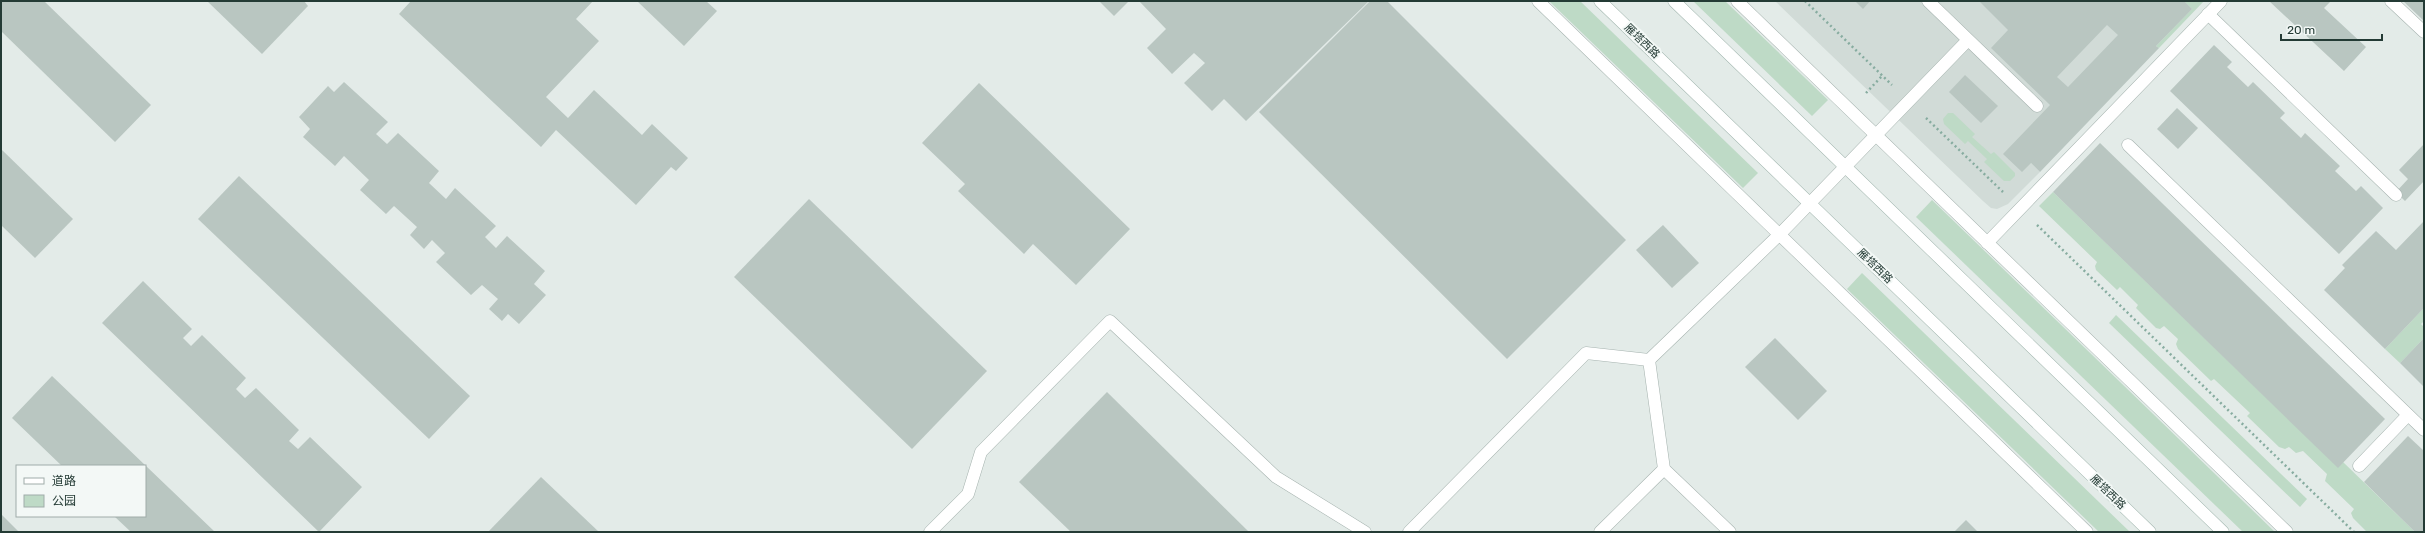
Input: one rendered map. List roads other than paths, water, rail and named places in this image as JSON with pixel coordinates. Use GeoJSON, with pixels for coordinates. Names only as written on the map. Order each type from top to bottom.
{"type":"FeatureCollection","features":[{"type":"Feature","properties":{"kind":"street"},"geometry":{"type":"LineString","coordinates":[[1538,1],[2088,532]]}},
{"type":"Feature","properties":{"kind":"street","name":"雁塔西路"},"geometry":{"type":"LineString","coordinates":[[1600,1],[2150,532]]}},
{"type":"Feature","properties":{"kind":"street"},"geometry":{"type":"LineString","coordinates":[[1674,1],[2223,532]]}},
{"type":"Feature","properties":{"kind":"street"},"geometry":{"type":"LineString","coordinates":[[1737,1],[2286,532]]}},
{"type":"Feature","properties":{"kind":"street"},"geometry":{"type":"LineString","coordinates":[[1928,1],[2037,106]]}},
{"type":"Feature","properties":{"kind":"street"},"geometry":{"type":"LineString","coordinates":[[1987,243],[2221,1]]}},
{"type":"Feature","properties":{"kind":"street"},"geometry":{"type":"LineString","coordinates":[[2391,1],[2424,32]]}},
{"type":"Feature","properties":{"kind":"street"},"geometry":{"type":"LineString","coordinates":[[2208,14],[2396,195]]}},
{"type":"Feature","properties":{"kind":"street"},"geometry":{"type":"LineString","coordinates":[[1649,360],[1810,203],[1968,40]]}},
{"type":"Feature","properties":{"kind":"street"},"geometry":{"type":"LineString","coordinates":[[2128,145],[2424,430]]}},
{"type":"Feature","properties":{"kind":"street"},"geometry":{"type":"LineString","coordinates":[[936,530],[968,494],[981,452],[1110,321],[1276,478],[1365,532]]}},
{"type":"Feature","properties":{"kind":"street"},"geometry":{"type":"LineString","coordinates":[[1409,532],[1586,353],[1649,360]]}},
{"type":"Feature","properties":{"kind":"street"},"geometry":{"type":"LineString","coordinates":[[1649,360],[1664,469],[1730,532]]}},
{"type":"Feature","properties":{"kind":"street"},"geometry":{"type":"LineString","coordinates":[[2359,466],[2408,415]]}},
{"type":"Feature","properties":{"kind":"street"},"geometry":{"type":"LineString","coordinates":[[1600,532],[1664,469]]}}]}
